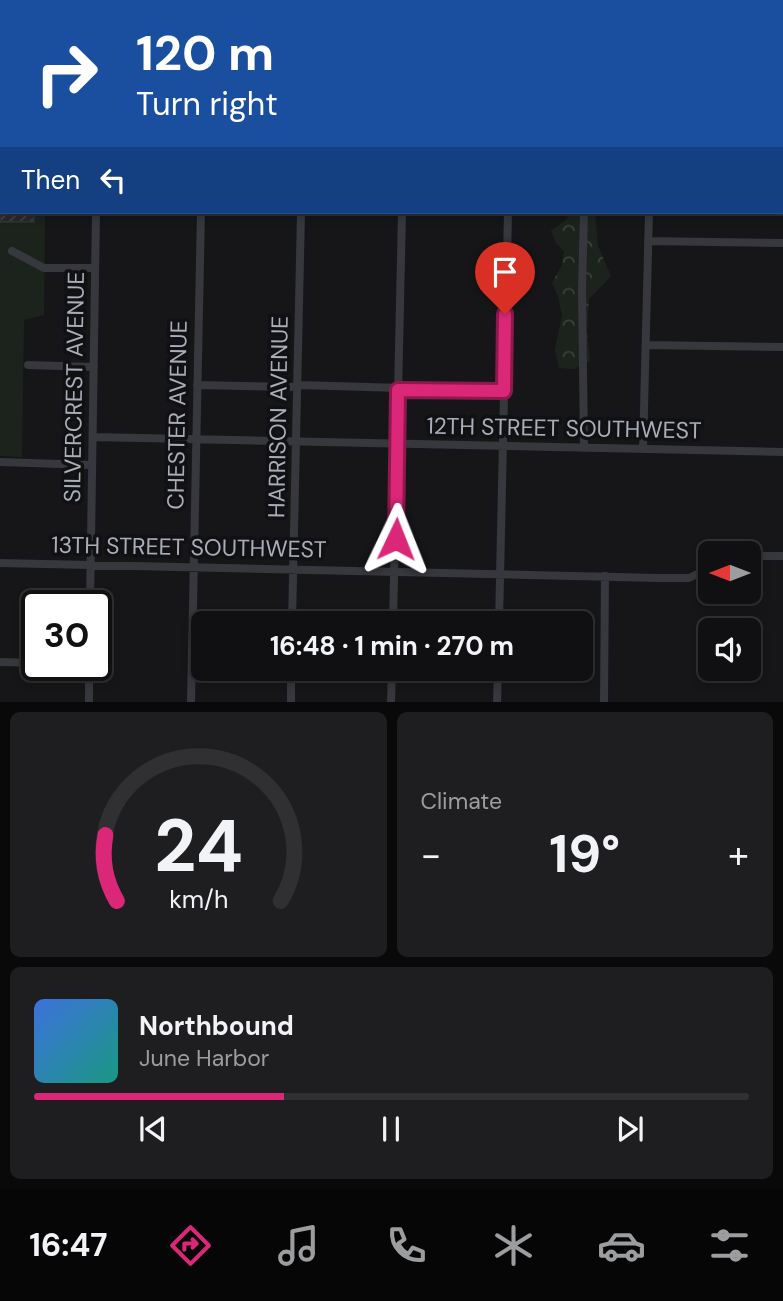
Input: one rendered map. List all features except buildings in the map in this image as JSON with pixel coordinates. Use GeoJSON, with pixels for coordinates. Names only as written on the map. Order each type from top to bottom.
{"type":"FeatureCollection","features":[{"type":"Feature","properties":{"kind":"street","name":"SILVERCREST AVENUE"},"geometry":{"type":"LineString","coordinates":[[90,590],[96,214]]}},
{"type":"Feature","properties":{"kind":"street","name":"CHESTER AVENUE"},"geometry":{"type":"LineString","coordinates":[[191,702],[201,214]]}},
{"type":"Feature","properties":{"kind":"street","name":"HARRISON AVENUE"},"geometry":{"type":"LineString","coordinates":[[292,611],[302,214]]}},
{"type":"Feature","properties":{"kind":"street"},"geometry":{"type":"LineString","coordinates":[[393,611],[402,214]]}},
{"type":"Feature","properties":{"kind":"street"},"geometry":{"type":"LineString","coordinates":[[499,611],[508,214]]}},
{"type":"Feature","properties":{"kind":"street"},"geometry":{"type":"LineString","coordinates":[[584,214],[584,448]]}},
{"type":"Feature","properties":{"kind":"street"},"geometry":{"type":"LineString","coordinates":[[643,449],[649,214]]}},
{"type":"Feature","properties":{"kind":"street"},"geometry":{"type":"LineString","coordinates":[[648,241],[783,243]]}},
{"type":"Feature","properties":{"kind":"street"},"geometry":{"type":"LineString","coordinates":[[12,251],[46,268],[95,268]]}},
{"type":"Feature","properties":{"kind":"street"},"geometry":{"type":"LineString","coordinates":[[646,345],[783,347]]}},
{"type":"Feature","properties":{"kind":"street"},"geometry":{"type":"LineString","coordinates":[[28,365],[94,367]]}},
{"type":"Feature","properties":{"kind":"street"},"geometry":{"type":"LineString","coordinates":[[197,385],[504,391]]}},
{"type":"Feature","properties":{"kind":"street","name":"12TH STREET SOUTHWEST"},"geometry":{"type":"LineString","coordinates":[[93,437],[783,452]]}},
{"type":"Feature","properties":{"kind":"street"},"geometry":{"type":"LineString","coordinates":[[0,463],[92,465]]}},
{"type":"Feature","properties":{"kind":"street"},"geometry":{"type":"LineString","coordinates":[[761,556],[783,556]]}},
{"type":"Feature","properties":{"kind":"street","name":"13TH STREET SOUTHWEST"},"geometry":{"type":"LineString","coordinates":[[0,562],[688,578],[698,573]]}},
{"type":"Feature","properties":{"kind":"street"},"geometry":{"type":"LineString","coordinates":[[604,702],[605,576]]}},
{"type":"Feature","properties":{"kind":"street"},"geometry":{"type":"LineString","coordinates":[[0,662],[21,663]]}},
{"type":"Feature","properties":{"kind":"street"},"geometry":{"type":"LineString","coordinates":[[89,681],[89,702]]}},
{"type":"Feature","properties":{"kind":"street"},"geometry":{"type":"LineString","coordinates":[[291,681],[291,702]]}},
{"type":"Feature","properties":{"kind":"street"},"geometry":{"type":"LineString","coordinates":[[391,702],[392,681]]}},
{"type":"Feature","properties":{"kind":"street"},"geometry":{"type":"LineString","coordinates":[[497,702],[498,681]]}},
{"type":"Feature","properties":{"kind":"green space"},"geometry":{"type":"Polygon","coordinates":[[[0,214],[45,214],[44,315],[24,320],[22,457],[0,456],[0,214]]]}},
{"type":"Feature","properties":{"kind":"green space"},"geometry":{"type":"Polygon","coordinates":[[[568,214],[595,214],[598,246],[611,276],[589,299],[587,332],[590,361],[574,369],[559,368],[555,350],[562,315],[552,283],[562,265],[564,251],[556,243],[551,231],[567,219],[568,214]]]}},
{"type":"Feature","properties":{"kind":"route"},"geometry":{"type":"LineString","coordinates":[[396,539],[398,390],[504,391],[505,314]]}}]}
